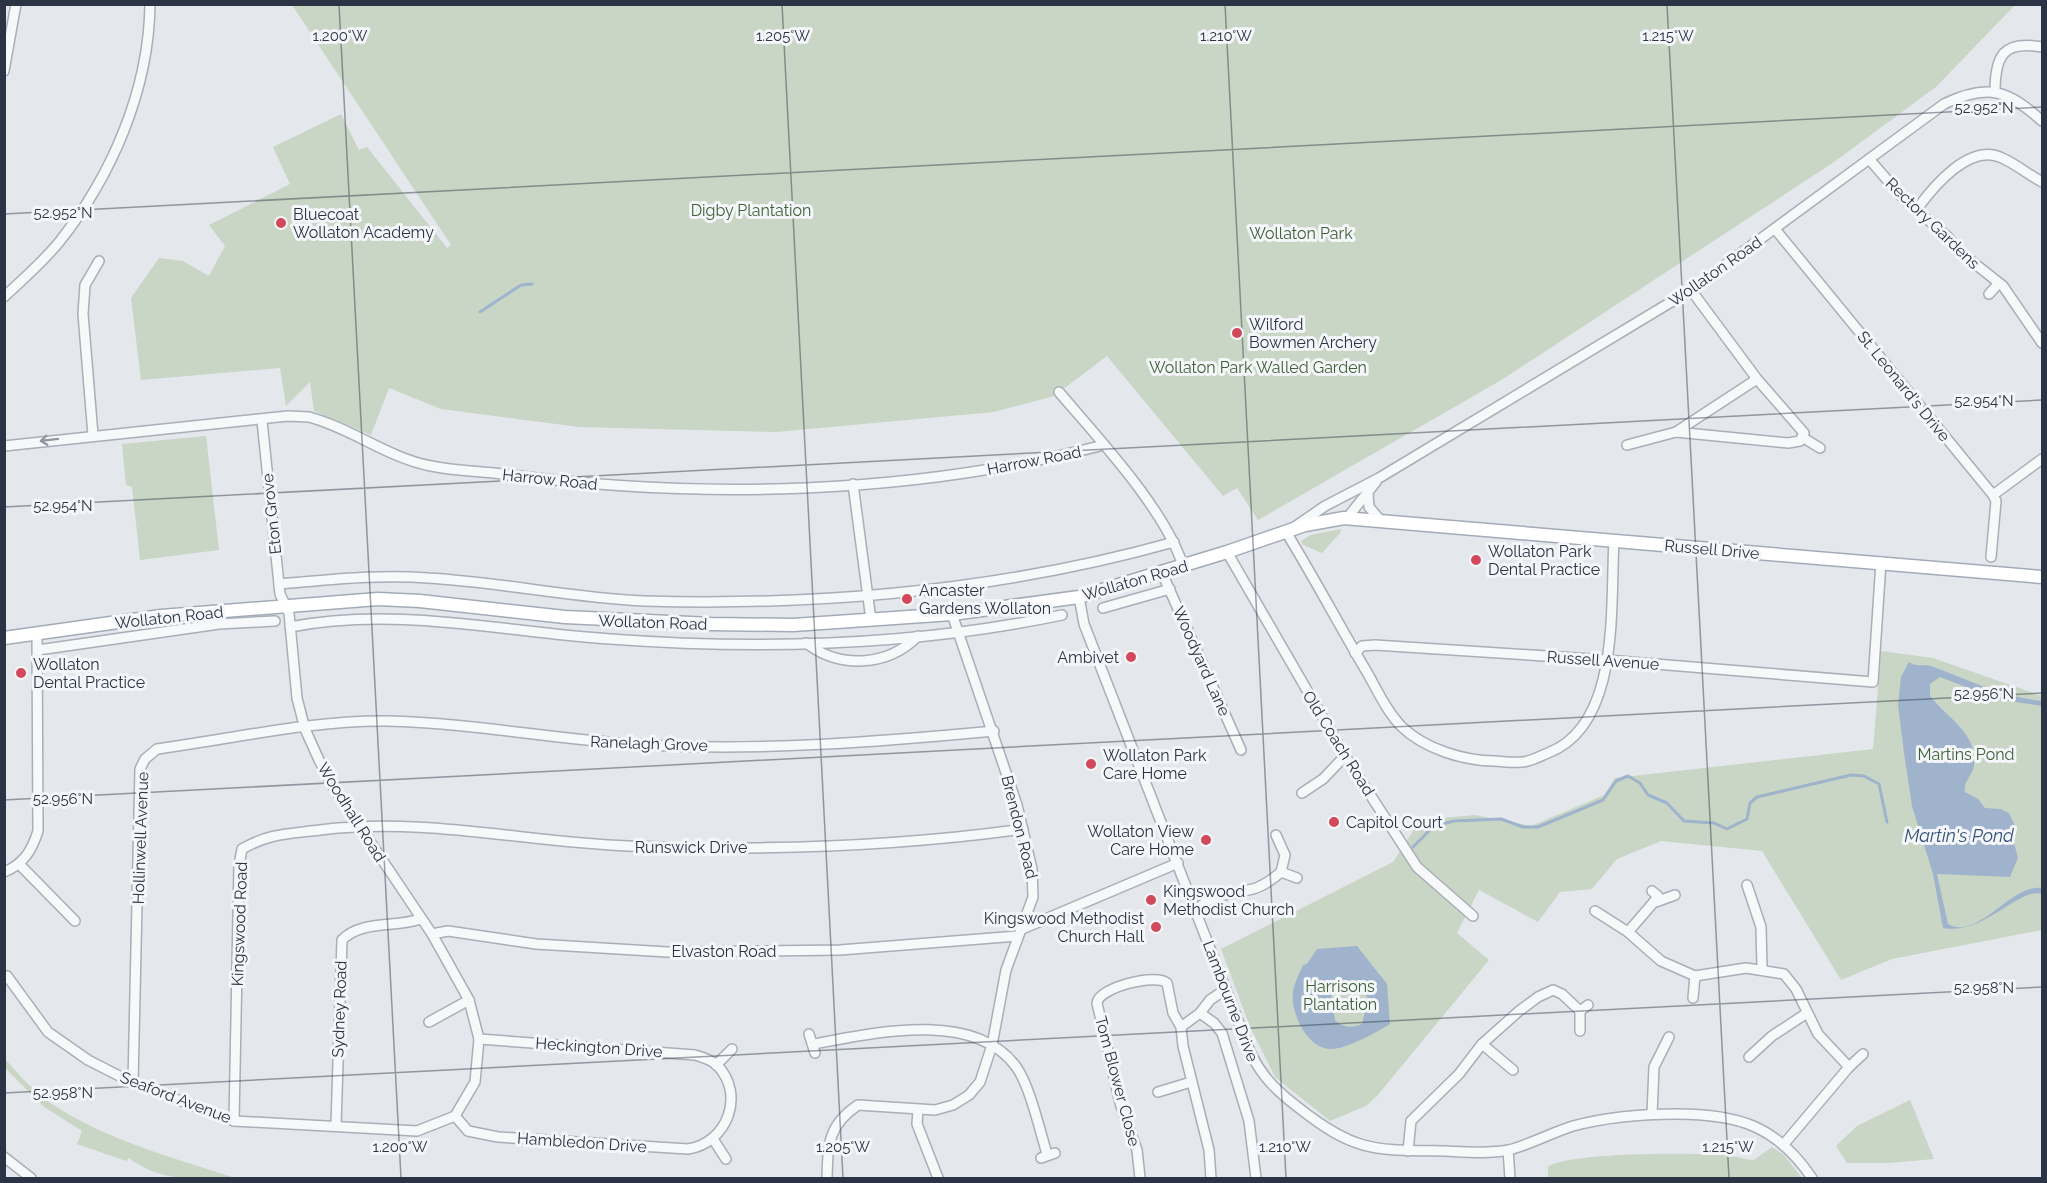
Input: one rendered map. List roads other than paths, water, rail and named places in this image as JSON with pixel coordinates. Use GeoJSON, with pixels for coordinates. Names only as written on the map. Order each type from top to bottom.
{"type":"FeatureCollection","features":[{"type":"Feature","properties":{"kind":"main road","name":"Wollaton Road"},"geometry":{"type":"LineString","coordinates":[[4,638],[161,616],[388,599],[635,622],[793,625],[952,614],[1079,597],[1162,573],[1318,522],[1346,518],[1381,521]]}},
{"type":"Feature","properties":{"kind":"main road","name":"Russell Drive"},"geometry":{"type":"LineString","coordinates":[[1381,521],[2043,576]]}},
{"type":"Feature","properties":{"kind":"street"},"geometry":{"type":"LineString","coordinates":[[4,71],[16,4]]}},
{"type":"Feature","properties":{"kind":"street"},"geometry":{"type":"LineString","coordinates":[[4,297],[59,242],[110,160],[124,131],[143,64],[150,4]]}},
{"type":"Feature","properties":{"kind":"street"},"geometry":{"type":"LineString","coordinates":[[1995,92],[1997,63],[2006,51],[2022,45],[2043,47]]}},
{"type":"Feature","properties":{"kind":"street","name":"Wollaton Road"},"geometry":{"type":"LineString","coordinates":[[1289,530],[1308,516],[1379,478],[1691,290],[1944,104],[1968,94],[1995,92],[2006,94],[2022,103],[2043,121]]}},
{"type":"Feature","properties":{"kind":"street"},"geometry":{"type":"LineString","coordinates":[[1917,209],[1935,183],[1958,166],[1984,154],[2002,157],[2043,182]]}},
{"type":"Feature","properties":{"kind":"street","name":"Rectory Gardens"},"geometry":{"type":"LineString","coordinates":[[1869,159],[1903,198],[1948,237],[1960,252],[1999,283],[2043,343]]}},
{"type":"Feature","properties":{"kind":"street","name":"St. Leonard's Drive"},"geometry":{"type":"LineString","coordinates":[[1775,229],[1994,495]]}},
{"type":"Feature","properties":{"kind":"street"},"geometry":{"type":"LineString","coordinates":[[93,435],[83,314],[85,285],[99,261]]}},
{"type":"Feature","properties":{"kind":"street"},"geometry":{"type":"LineString","coordinates":[[1989,294],[1999,283]]}},
{"type":"Feature","properties":{"kind":"street"},"geometry":{"type":"LineString","coordinates":[[1676,432],[1788,443],[1800,441],[1802,437],[1802,428],[1758,379],[1691,290]]}},
{"type":"Feature","properties":{"kind":"street"},"geometry":{"type":"LineString","coordinates":[[1627,445],[1676,432],[1758,379]]}},
{"type":"Feature","properties":{"kind":"street"},"geometry":{"type":"LineString","coordinates":[[1059,392],[1104,445],[1174,542],[1183,566]]}},
{"type":"Feature","properties":{"kind":"street","name":"Harrow Road"},"geometry":{"type":"LineString","coordinates":[[4,446],[93,435],[262,421],[288,416],[309,417],[431,466],[535,479],[621,486],[723,489],[853,484],[1000,468],[1104,445]]}},
{"type":"Feature","properties":{"kind":"street","name":"Eton Grove"},"geometry":{"type":"LineString","coordinates":[[262,421],[279,584],[285,606]]}},
{"type":"Feature","properties":{"kind":"street"},"geometry":{"type":"LineString","coordinates":[[1802,437],[1820,448]]}},
{"type":"Feature","properties":{"kind":"street"},"geometry":{"type":"LineString","coordinates":[[1991,557],[1996,501],[1994,495],[2043,459]]}},
{"type":"Feature","properties":{"kind":"street","name":"Wollaton Road"},"geometry":{"type":"LineString","coordinates":[[1346,518],[1379,478]]}},
{"type":"Feature","properties":{"kind":"street"},"geometry":{"type":"LineString","coordinates":[[853,484],[871,620]]}},
{"type":"Feature","properties":{"kind":"street"},"geometry":{"type":"LineString","coordinates":[[1368,491],[1369,507],[1381,521]]}},
{"type":"Feature","properties":{"kind":"street"},"geometry":{"type":"LineString","coordinates":[[1339,499],[1339,513],[1346,518]]}},
{"type":"Feature","properties":{"kind":"street"},"geometry":{"type":"LineString","coordinates":[[1289,530],[1355,653],[1391,713],[1403,728],[1420,741],[1448,753],[1488,761],[1524,762],[1560,749],[1586,725],[1601,694],[1607,660],[1614,540]]}},
{"type":"Feature","properties":{"kind":"street","name":"Wollaton Road"},"geometry":{"type":"LineString","coordinates":[[279,584],[383,576],[427,577],[591,597],[647,601],[792,599],[867,594],[1029,576],[1074,568],[1174,542]]}},
{"type":"Feature","properties":{"kind":"street","name":"Old Coach Road"},"geometry":{"type":"LineString","coordinates":[[1227,552],[1345,756],[1417,867],[1473,916]]}},
{"type":"Feature","properties":{"kind":"street","name":"Russell Avenue"},"geometry":{"type":"LineString","coordinates":[[1355,653],[1362,646],[1375,645],[1607,660],[1873,682],[1881,562]]}},
{"type":"Feature","properties":{"kind":"street","name":"Woodyard Lane"},"geometry":{"type":"LineString","coordinates":[[1162,573],[1241,750]]}},
{"type":"Feature","properties":{"kind":"street","name":"Wollaton Road"},"geometry":{"type":"LineString","coordinates":[[1103,608],[1170,590]]}},
{"type":"Feature","properties":{"kind":"street","name":"Lambourne Drive"},"geometry":{"type":"LineString","coordinates":[[1079,597],[1084,624],[1251,1054],[1260,1073],[1270,1084],[1342,1139],[1382,1150],[1508,1150],[1571,1127],[1609,1118],[1652,1114],[1707,1114],[1740,1119],[1784,1144],[1812,1179]]}},
{"type":"Feature","properties":{"kind":"street","name":"Woodhall Road"},"geometry":{"type":"LineString","coordinates":[[285,606],[289,613],[297,698],[305,729],[329,778],[432,934],[469,1000],[479,1039],[475,1082],[454,1116]]}},
{"type":"Feature","properties":{"kind":"street","name":"Brendon Road"},"geometry":{"type":"LineString","coordinates":[[827,1179],[829,1139],[840,1119],[858,1105],[935,1110],[953,1105],[969,1095],[980,1082],[992,1045],[1006,970],[1029,913],[1034,886],[1023,829],[994,731],[952,614]]}},
{"type":"Feature","properties":{"kind":"street","name":"Wollaton Road"},"geometry":{"type":"LineString","coordinates":[[290,627],[340,621],[406,620],[613,640],[806,643],[958,632],[1062,615]]}},
{"type":"Feature","properties":{"kind":"street","name":"Wollaton Road"},"geometry":{"type":"LineString","coordinates":[[38,650],[219,624],[275,621]]}},
{"type":"Feature","properties":{"kind":"street"},"geometry":{"type":"LineString","coordinates":[[4,872],[20,865],[32,848],[38,831],[37,633]]}},
{"type":"Feature","properties":{"kind":"street"},"geometry":{"type":"LineString","coordinates":[[806,643],[832,657],[861,662],[890,656],[918,636]]}},
{"type":"Feature","properties":{"kind":"street","name":"Ranelagh Grove"},"geometry":{"type":"LineString","coordinates":[[305,729],[385,721],[447,724],[646,745],[793,746],[994,731]]}},
{"type":"Feature","properties":{"kind":"street","name":"Hollinwell Avenue"},"geometry":{"type":"LineString","coordinates":[[133,1083],[140,769],[146,759],[157,749],[305,729]]}},
{"type":"Feature","properties":{"kind":"street"},"geometry":{"type":"LineString","coordinates":[[1302,793],[1345,756]]}},
{"type":"Feature","properties":{"kind":"street"},"geometry":{"type":"LineString","coordinates":[[1302,781],[1311,787]]}},
{"type":"Feature","properties":{"kind":"street","name":"Runswick Drive"},"geometry":{"type":"LineString","coordinates":[[359,825],[437,827],[627,846],[806,848],[929,840],[1023,829]]}},
{"type":"Feature","properties":{"kind":"street","name":"Kingswood Road"},"geometry":{"type":"LineString","coordinates":[[234,1121],[239,865],[242,849],[264,836],[359,825]]}},
{"type":"Feature","properties":{"kind":"street"},"geometry":{"type":"LineString","coordinates":[[1196,910],[1219,896],[1254,888],[1281,872],[1285,855],[1276,835]]}},
{"type":"Feature","properties":{"kind":"street","name":"Elvaston Road"},"geometry":{"type":"LineString","coordinates":[[432,934],[448,931],[536,944],[667,952],[840,950],[1020,932],[1178,863]]}},
{"type":"Feature","properties":{"kind":"street"},"geometry":{"type":"LineString","coordinates":[[20,865],[75,921]]}},
{"type":"Feature","properties":{"kind":"street"},"geometry":{"type":"LineString","coordinates":[[1281,872],[1297,878]]}},
{"type":"Feature","properties":{"kind":"street"},"geometry":{"type":"LineString","coordinates":[[1747,885],[1761,927],[1762,968]]}},
{"type":"Feature","properties":{"kind":"street"},"geometry":{"type":"LineString","coordinates":[[1628,932],[1658,896],[1652,891]]}},
{"type":"Feature","properties":{"kind":"street"},"geometry":{"type":"LineString","coordinates":[[1653,903],[1675,895]]}},
{"type":"Feature","properties":{"kind":"street"},"geometry":{"type":"LineString","coordinates":[[1598,917],[1628,932],[1661,961],[1695,976],[1746,968],[1762,968],[1784,974],[1796,989],[1818,1034],[1849,1067]]}},
{"type":"Feature","properties":{"kind":"street","name":"Sydney Road"},"geometry":{"type":"LineString","coordinates":[[336,1125],[342,940],[358,929],[407,924],[420,919]]}},
{"type":"Feature","properties":{"kind":"street","name":"Seaford Avenue"},"geometry":{"type":"LineString","coordinates":[[7,976],[48,1032],[87,1060],[133,1083],[234,1121],[282,1126],[336,1125],[417,1131],[454,1116]]}},
{"type":"Feature","properties":{"kind":"street"},"geometry":{"type":"LineString","coordinates":[[1693,998],[1695,976]]}},
{"type":"Feature","properties":{"kind":"street","name":"Tom Blower Close"},"geometry":{"type":"LineString","coordinates":[[1140,1179],[1137,1150],[1120,1103],[1097,998],[1108,989],[1160,978],[1167,983],[1173,1013],[1181,1027],[1181,1040],[1209,1150],[1211,1179]]}},
{"type":"Feature","properties":{"kind":"street"},"geometry":{"type":"LineString","coordinates":[[1408,1151],[1411,1121],[1459,1074],[1482,1044],[1519,1011],[1553,986],[1584,1008],[1580,1031]]}},
{"type":"Feature","properties":{"kind":"street"},"geometry":{"type":"LineString","coordinates":[[1181,1027],[1200,1013],[1210,1000],[1226,989]]}},
{"type":"Feature","properties":{"kind":"street"},"geometry":{"type":"LineString","coordinates":[[429,1022],[469,1000]]}},
{"type":"Feature","properties":{"kind":"street"},"geometry":{"type":"LineString","coordinates":[[1513,1001],[1519,1011]]}},
{"type":"Feature","properties":{"kind":"street"},"geometry":{"type":"LineString","coordinates":[[1200,1013],[1214,1023],[1222,1033],[1249,1121],[1256,1179]]}},
{"type":"Feature","properties":{"kind":"street"},"geometry":{"type":"LineString","coordinates":[[1751,1051],[1807,1013]]}},
{"type":"Feature","properties":{"kind":"street"},"geometry":{"type":"LineString","coordinates":[[809,1034],[814,1049],[887,1031],[931,1030],[966,1034],[992,1045],[1017,1068],[1048,1155]]}},
{"type":"Feature","properties":{"kind":"street"},"geometry":{"type":"LineString","coordinates":[[1652,1114],[1654,1067],[1669,1037]]}},
{"type":"Feature","properties":{"kind":"street","name":"Heckington Drive"},"geometry":{"type":"LineString","coordinates":[[479,1039],[690,1053],[716,1065]]}},
{"type":"Feature","properties":{"kind":"street"},"geometry":{"type":"LineString","coordinates":[[1482,1044],[1513,1071]]}},
{"type":"Feature","properties":{"kind":"street"},"geometry":{"type":"LineString","coordinates":[[726,1159],[713,1139],[724,1127],[732,1103],[727,1082],[716,1065],[732,1049]]}},
{"type":"Feature","properties":{"kind":"street"},"geometry":{"type":"LineString","coordinates":[[1784,1144],[1849,1067],[1863,1054]]}},
{"type":"Feature","properties":{"kind":"street"},"geometry":{"type":"LineString","coordinates":[[1158,1092],[1191,1082]]}},
{"type":"Feature","properties":{"kind":"street"},"geometry":{"type":"LineString","coordinates":[[918,1110],[917,1125],[938,1179]]}},
{"type":"Feature","properties":{"kind":"street","name":"Hambledon Drive"},"geometry":{"type":"LineString","coordinates":[[454,1116],[468,1131],[498,1137],[688,1149],[705,1145],[713,1139]]}},
{"type":"Feature","properties":{"kind":"street"},"geometry":{"type":"LineString","coordinates":[[1508,1150],[1510,1179]]}},
{"type":"Feature","properties":{"kind":"street"},"geometry":{"type":"LineString","coordinates":[[4,1157],[31,1179]]}},
{"type":"Feature","properties":{"kind":"water","name":"Martin's Pond"},"geometry":{"type":"Polygon","coordinates":[[[1909,662],[1931,666],[1999,692],[2042,701],[2042,706],[1997,699],[1940,677],[1930,684],[1930,696],[1960,727],[1971,744],[1974,766],[1965,785],[1965,792],[1978,799],[1985,808],[2001,809],[2009,813],[2016,828],[2014,843],[2018,858],[2010,877],[1937,874],[1948,924],[1960,927],[1971,925],[2019,894],[2030,889],[2042,888],[2042,894],[2033,893],[2023,897],[1987,919],[1973,925],[1958,929],[1943,928],[1933,874],[1912,806],[1898,705],[1901,677],[1909,662]]]}},
{"type":"Feature","properties":{"kind":"water"},"geometry":{"type":"Polygon","coordinates":[[[1357,946],[1387,984],[1390,1024],[1361,1040],[1336,1049],[1322,1047],[1307,1036],[1294,1010],[1293,992],[1303,965],[1307,964],[1317,949],[1357,946]],[[1345,980],[1334,988],[1331,997],[1335,1020],[1341,1025],[1362,1024],[1368,998],[1352,981],[1345,980]]]}},
{"type":"Feature","properties":{"kind":"waterway"},"geometry":{"type":"LineString","coordinates":[[480,312],[521,285],[532,284]]}},
{"type":"Feature","properties":{"kind":"waterway"},"geometry":{"type":"LineString","coordinates":[[1413,847],[1434,826],[1454,821],[1501,819],[1523,827],[1538,827],[1603,800],[1616,781],[1628,776],[1640,783],[1648,795],[1667,803],[1684,821],[1714,823],[1727,829],[1747,819],[1750,803],[1757,797],[1851,775],[1864,776],[1879,784],[1887,822]]}},
{"type":"Feature","properties":{"kind":"place","name":"Bluecoat Wollaton Academy"},"geometry":{"type":"Point","coordinates":[281,223]}},
{"type":"Feature","properties":{"kind":"place","name":"Wilford Bowmen Archery"},"geometry":{"type":"Point","coordinates":[1237,333]}},
{"type":"Feature","properties":{"kind":"place","name":"Wollaton Park Dental Practice"},"geometry":{"type":"Point","coordinates":[1476,560]}},
{"type":"Feature","properties":{"kind":"place","name":"Ancaster Gardens Wollaton"},"geometry":{"type":"Point","coordinates":[907,599]}},
{"type":"Feature","properties":{"kind":"place","name":"Ambivet"},"geometry":{"type":"Point","coordinates":[1131,657]}},
{"type":"Feature","properties":{"kind":"place","name":"Wollaton Dental Practice"},"geometry":{"type":"Point","coordinates":[21,673]}},
{"type":"Feature","properties":{"kind":"place","name":"Wollaton Park Care Home"},"geometry":{"type":"Point","coordinates":[1091,764]}},
{"type":"Feature","properties":{"kind":"place","name":"Capitol Court"},"geometry":{"type":"Point","coordinates":[1334,822]}},
{"type":"Feature","properties":{"kind":"place","name":"Wollaton View Care Home"},"geometry":{"type":"Point","coordinates":[1206,840]}},
{"type":"Feature","properties":{"kind":"place","name":"Kingswood Methodist Church"},"geometry":{"type":"Point","coordinates":[1151,900]}},
{"type":"Feature","properties":{"kind":"place","name":"Kingswood Methodist Church Hall"},"geometry":{"type":"Point","coordinates":[1156,927]}},
{"type":"Feature","properties":{"kind":"park label","name":"Digby Plantation"},"geometry":{"type":"Point","coordinates":[751,210]}},
{"type":"Feature","properties":{"kind":"park label","name":"Wollaton Park"},"geometry":{"type":"Point","coordinates":[1301,233]}},
{"type":"Feature","properties":{"kind":"park label","name":"Wollaton Park Walled Garden"},"geometry":{"type":"Point","coordinates":[1258,367]}},
{"type":"Feature","properties":{"kind":"park label","name":"Martins Pond"},"geometry":{"type":"Point","coordinates":[1966,754]}},
{"type":"Feature","properties":{"kind":"park label","name":"Harrisons Plantation"},"geometry":{"type":"Point","coordinates":[1340,995]}}]}
